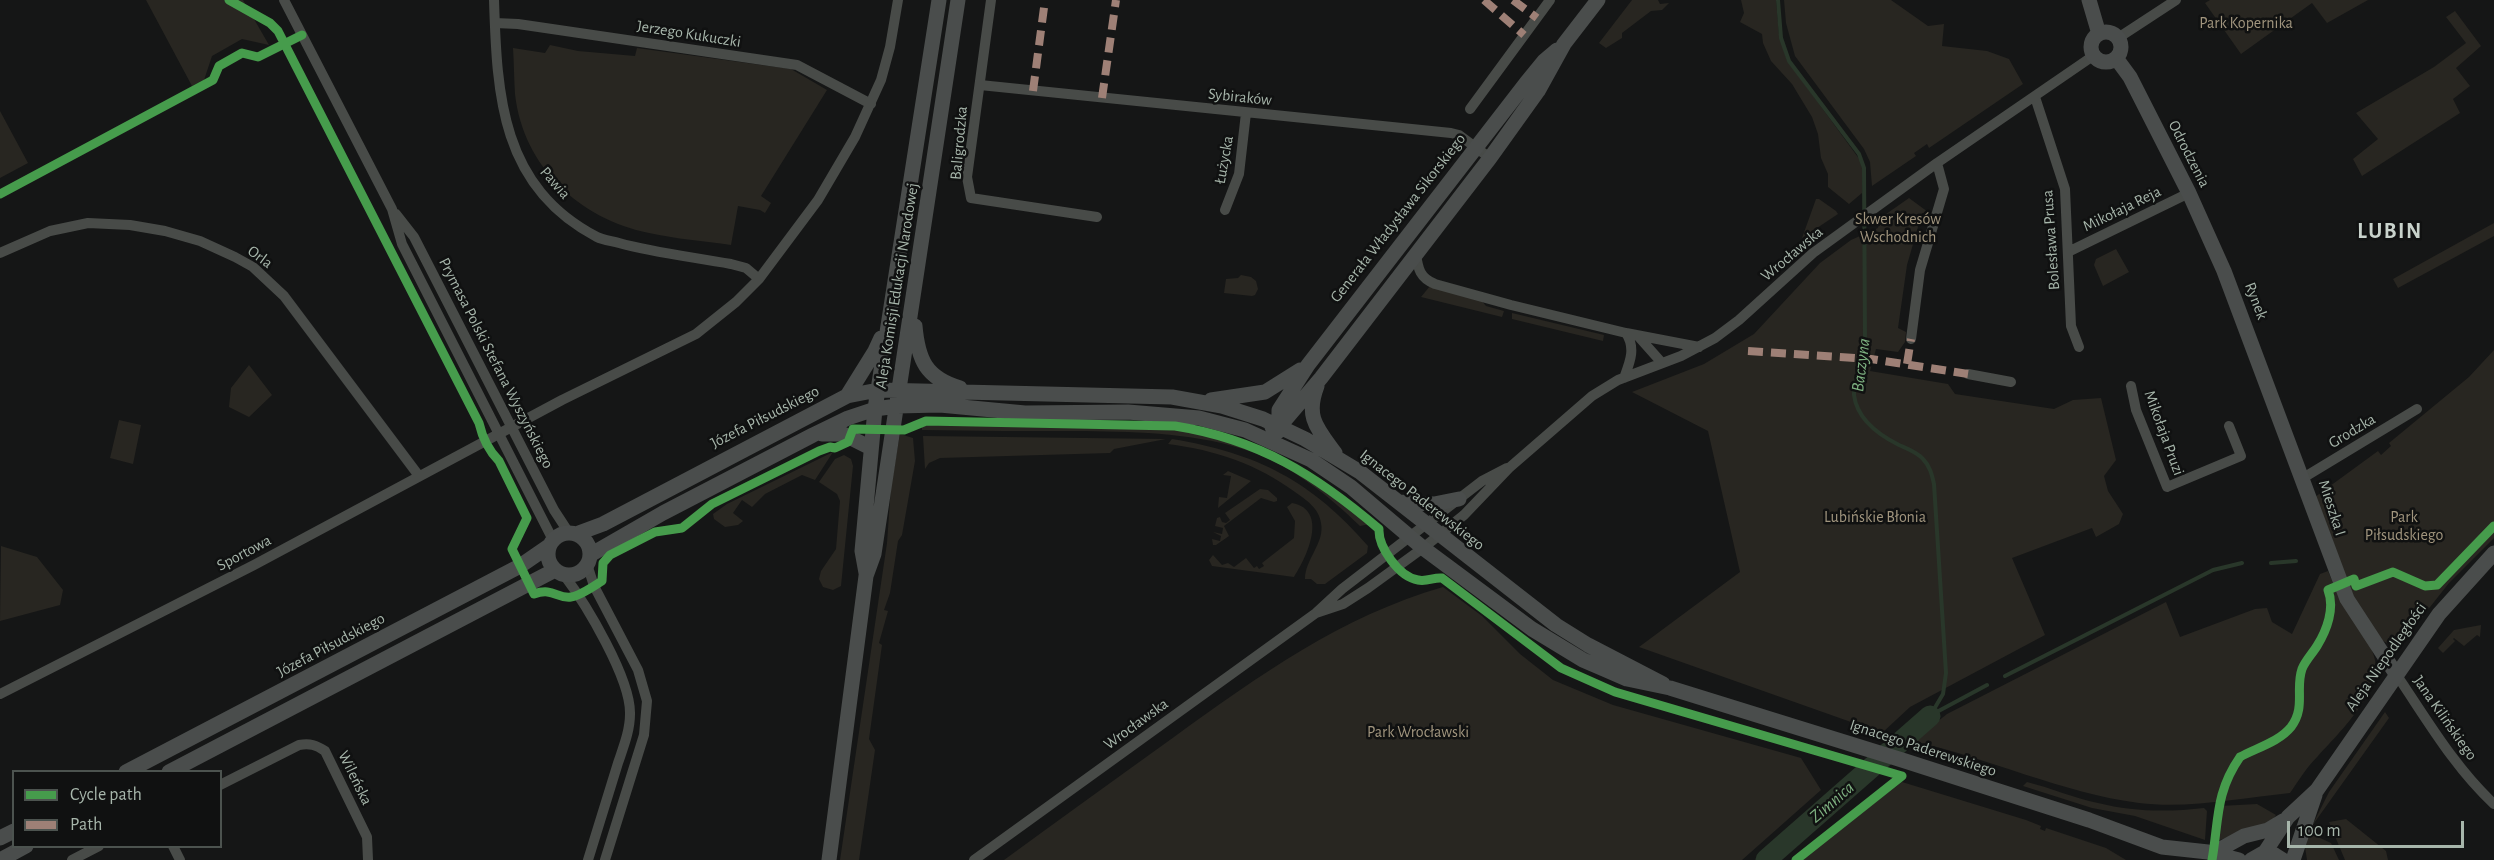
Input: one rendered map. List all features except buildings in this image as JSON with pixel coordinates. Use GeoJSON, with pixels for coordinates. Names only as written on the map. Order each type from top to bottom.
{"type":"FeatureCollection","features":[{"type":"Feature","properties":{"kind":"street","name":"Prymasa Polski Stefana Wyszyńskiego"},"geometry":{"type":"LineString","coordinates":[[284,0],[392,209],[414,237],[554,510],[572,533]]}},
{"type":"Feature","properties":{"kind":"street","name":"Pawia"},"geometry":{"type":"LineString","coordinates":[[494,0],[498,91],[510,136],[529,178],[555,208],[598,238],[633,247],[731,264],[746,268],[759,279]]}},
{"type":"Feature","properties":{"kind":"street"},"geometry":{"type":"LineString","coordinates":[[500,434],[696,334],[736,302],[759,279],[818,200],[871,104],[886,64],[898,0]]}},
{"type":"Feature","properties":{"kind":"street","name":"Aleja Komisji Edukacji Narodowej"},"geometry":{"type":"LineString","coordinates":[[866,576],[862,551],[875,409],[939,0]]}},
{"type":"Feature","properties":{"kind":"street","name":"Aleja Komisji Edukacji Narodowej"},"geometry":{"type":"LineString","coordinates":[[829,860],[866,576],[874,554],[958,0]]}},
{"type":"Feature","properties":{"kind":"street","name":"Baligrodzka"},"geometry":{"type":"LineString","coordinates":[[991,0],[967,177],[971,198],[1097,218]]}},
{"type":"Feature","properties":{"kind":"street"},"geometry":{"type":"LineString","coordinates":[[1470,109],[1550,0]]}},
{"type":"Feature","properties":{"kind":"street","name":"Generała Władysława Sikorskiego"},"geometry":{"type":"LineString","coordinates":[[1278,425],[1286,419],[1321,378],[1490,158],[1538,91],[1564,44],[1598,0]]}},
{"type":"Feature","properties":{"kind":"street"},"geometry":{"type":"LineString","coordinates":[[2089,0],[2099,34]]}},
{"type":"Feature","properties":{"kind":"street"},"geometry":{"type":"LineString","coordinates":[[2118,38],[2176,0]]}},
{"type":"Feature","properties":{"kind":"street","name":"Jerzego Kukuczki"},"geometry":{"type":"LineString","coordinates":[[495,22],[797,65],[871,104]]}},
{"type":"Feature","properties":{"kind":"street"},"geometry":{"type":"LineString","coordinates":[[2109,33],[2118,38],[2121,46],[2116,58],[2106,63],[2093,56],[2090,46],[2099,34],[2109,33]]}},
{"type":"Feature","properties":{"kind":"street","name":"Generała Władysława Sikorskiego"},"geometry":{"type":"LineString","coordinates":[[1278,425],[1279,410],[1308,365],[1544,61],[1564,44]]}},
{"type":"Feature","properties":{"kind":"street","name":"Wrocławska"},"geometry":{"type":"LineString","coordinates":[[1316,613],[1343,604],[1360,594],[1423,548],[1469,510],[1509,468],[1592,396],[1624,378],[1699,347],[1730,328],[1813,253],[1937,163],[2093,56]]}},
{"type":"Feature","properties":{"kind":"street","name":"Odrodzenia"},"geometry":{"type":"LineString","coordinates":[[2116,58],[2130,77],[2189,193],[2224,271]]}},
{"type":"Feature","properties":{"kind":"street","name":"Sybiraków"},"geometry":{"type":"LineString","coordinates":[[980,85],[1450,133],[1459,135],[1490,158]]}},
{"type":"Feature","properties":{"kind":"street","name":"Bolesława Prusa"},"geometry":{"type":"LineString","coordinates":[[2035,97],[2065,189],[2071,326],[2079,347]]}},
{"type":"Feature","properties":{"kind":"street","name":"Łużycka"},"geometry":{"type":"LineString","coordinates":[[1225,210],[1239,174],[1246,113]]}},
{"type":"Feature","properties":{"kind":"street"},"geometry":{"type":"LineString","coordinates":[[1911,339],[1920,270],[1944,189],[1937,163]]}},
{"type":"Feature","properties":{"kind":"street","name":"Mikołaja Reja"},"geometry":{"type":"LineString","coordinates":[[2067,252],[2189,193]]}},
{"type":"Feature","properties":{"kind":"street","name":"Prymasa Polski Stefana Wyszyńskiego"},"geometry":{"type":"LineString","coordinates":[[392,209],[402,244],[500,434],[551,543]]}},
{"type":"Feature","properties":{"kind":"street","name":"Orla"},"geometry":{"type":"LineString","coordinates":[[0,254],[50,231],[88,223],[130,225],[165,231],[200,241],[235,257],[252,267],[284,296],[419,476]]}},
{"type":"Feature","properties":{"kind":"street"},"geometry":{"type":"LineString","coordinates":[[1416,254],[1420,275],[1428,281],[1530,310],[1638,336],[1699,347]]}},
{"type":"Feature","properties":{"kind":"street","name":"Rynek"},"geometry":{"type":"LineString","coordinates":[[2224,271],[2253,344]]}},
{"type":"Feature","properties":{"kind":"street"},"geometry":{"type":"LineString","coordinates":[[913,305],[917,348],[921,361],[938,379],[972,391]]}},
{"type":"Feature","properties":{"kind":"street"},"geometry":{"type":"LineString","coordinates":[[847,396],[875,351],[890,312]]}},
{"type":"Feature","properties":{"kind":"street"},"geometry":{"type":"LineString","coordinates":[[1624,378],[1632,350],[1626,333]]}},
{"type":"Feature","properties":{"kind":"street"},"geometry":{"type":"LineString","coordinates":[[1638,336],[1662,363]]}},
{"type":"Feature","properties":{"kind":"street","name":"Mieszka I"},"geometry":{"type":"LineString","coordinates":[[2253,344],[2347,599],[2396,674]]}},
{"type":"Feature","properties":{"kind":"street"},"geometry":{"type":"LineString","coordinates":[[1202,402],[1265,392],[1308,365]]}},
{"type":"Feature","properties":{"kind":"street"},"geometry":{"type":"LineString","coordinates":[[1968,374],[2011,382]]}},
{"type":"Feature","properties":{"kind":"street"},"geometry":{"type":"LineString","coordinates":[[1321,378],[1311,402],[1312,418],[1339,459]]}},
{"type":"Feature","properties":{"kind":"street","name":"Mikołaja Pruzi"},"geometry":{"type":"LineString","coordinates":[[2131,386],[2136,410],[2167,487],[2241,456],[2229,426]]}},
{"type":"Feature","properties":{"kind":"street","name":"Ignacego Paderewskiego"},"geometry":{"type":"LineString","coordinates":[[878,390],[898,398],[940,405],[1025,413],[1154,412],[1199,418],[1251,432],[1285,446],[1332,474],[1423,548],[1532,629],[1570,653],[1627,679],[1670,688],[1868,749],[2089,820],[2162,847],[2213,853],[2239,860]]}},
{"type":"Feature","properties":{"kind":"street","name":"Józefa Piłsudskiego"},"geometry":{"type":"LineString","coordinates":[[572,533],[603,524],[847,396],[878,390]]}},
{"type":"Feature","properties":{"kind":"street","name":"Ignacego Paderewskiego"},"geometry":{"type":"LineString","coordinates":[[875,409],[898,398],[972,391],[1172,397],[1242,412],[1278,425],[1339,459],[1400,502],[1556,625],[1587,645],[1639,669],[1670,688]]}},
{"type":"Feature","properties":{"kind":"street"},"geometry":{"type":"LineString","coordinates":[[171,770],[560,572],[575,574],[589,560],[663,513],[813,435],[848,418],[875,409]]}},
{"type":"Feature","properties":{"kind":"street","name":"Grodzka"},"geometry":{"type":"LineString","coordinates":[[2303,478],[2417,409]]}},
{"type":"Feature","properties":{"kind":"street"},"geometry":{"type":"LineString","coordinates":[[1251,432],[1278,425],[1285,446]]}},
{"type":"Feature","properties":{"kind":"street","name":"Sportowa"},"geometry":{"type":"LineString","coordinates":[[0,694],[254,565],[500,434]]}},
{"type":"Feature","properties":{"kind":"street"},"geometry":{"type":"LineString","coordinates":[[813,435],[843,434],[871,448]]}},
{"type":"Feature","properties":{"kind":"street","name":"Wrocławska"},"geometry":{"type":"LineString","coordinates":[[974,860],[1316,613],[1342,589],[1482,481],[1509,468]]}},
{"type":"Feature","properties":{"kind":"street"},"geometry":{"type":"LineString","coordinates":[[1400,502],[1434,504],[1459,499]]}},
{"type":"Feature","properties":{"kind":"street"},"geometry":{"type":"LineString","coordinates":[[588,860],[628,732],[630,703],[620,671],[582,600],[548,559],[551,543],[572,533],[586,542],[594,586],[638,670],[647,701],[644,735],[605,860]]}},
{"type":"Feature","properties":{"kind":"street","name":"Józefa Piłsudskiego"},"geometry":{"type":"LineString","coordinates":[[128,770],[520,566],[551,543]]}},
{"type":"Feature","properties":{"kind":"street","name":"Aleja Niepodległości"},"geometry":{"type":"LineString","coordinates":[[2265,852],[2288,817],[2317,790],[2439,614],[2494,553]]}},
{"type":"Feature","properties":{"kind":"street","name":"Jana Kilińskiego"},"geometry":{"type":"LineString","coordinates":[[2396,674],[2458,765],[2474,785],[2494,804]]}},
{"type":"Feature","properties":{"kind":"street","name":"Wileńska"},"geometry":{"type":"LineString","coordinates":[[222,784],[299,745],[318,746],[325,751],[367,837],[368,860]]}},
{"type":"Feature","properties":{"kind":"street","name":"Aleja Niepodległości"},"geometry":{"type":"LineString","coordinates":[[2293,860],[2317,790]]}},
{"type":"Feature","properties":{"kind":"street"},"geometry":{"type":"LineString","coordinates":[[2213,853],[2244,836],[2268,830],[2288,817]]}},
{"type":"Feature","properties":{"kind":"street","name":"Ignacego Paderewskiego"},"geometry":{"type":"LineString","coordinates":[[2162,847],[2180,860]]}},
{"type":"Feature","properties":{"kind":"street"},"geometry":{"type":"LineString","coordinates":[[0,860],[22,848]]}},
{"type":"Feature","properties":{"kind":"street"},"geometry":{"type":"LineString","coordinates":[[72,860],[95,848]]}},
{"type":"Feature","properties":{"kind":"street"},"geometry":{"type":"LineString","coordinates":[[2251,860],[2265,852],[2283,860]]}},
{"type":"Feature","properties":{"kind":"green space"},"geometry":{"type":"Polygon","coordinates":[[[146,0],[243,0],[269,45],[242,39],[212,56],[204,80],[192,86],[146,0]]]}},
{"type":"Feature","properties":{"kind":"green space"},"geometry":{"type":"Polygon","coordinates":[[[1632,0],[1658,0],[1660,4],[1669,3],[1662,10],[1651,11],[1622,33],[1622,38],[1606,48],[1599,43],[1632,0]]]}},
{"type":"Feature","properties":{"kind":"green space"},"geometry":{"type":"Polygon","coordinates":[[[1741,0],[1776,0],[1779,34],[1787,60],[1860,160],[1863,171],[1862,193],[1849,204],[1828,187],[1828,174],[1821,158],[1818,134],[1812,117],[1792,84],[1771,61],[1763,43],[1762,34],[1740,22],[1744,13],[1741,0]]]}},
{"type":"Feature","properties":{"kind":"green space"},"geometry":{"type":"Polygon","coordinates":[[[1784,0],[1891,0],[1928,26],[1944,24],[1942,46],[1987,51],[2009,59],[2023,84],[1929,148],[1927,144],[1914,153],[1916,156],[1872,186],[1870,162],[1864,149],[1795,56],[1786,23],[1784,0]]]}},
{"type":"Feature","properties":{"kind":"green space","name":"Park Kopernika"},"geometry":{"type":"Polygon","coordinates":[[[2210,0],[2368,0],[2327,23],[2312,3],[2241,54],[2205,3],[2210,0]]]}},
{"type":"Feature","properties":{"kind":"green space"},"geometry":{"type":"Polygon","coordinates":[[[2455,11],[2481,46],[2456,68],[2470,86],[2453,99],[2460,113],[2362,176],[2353,159],[2378,139],[2356,113],[2434,67],[2466,43],[2446,17],[2455,11]]]}},
{"type":"Feature","properties":{"kind":"green space"},"geometry":{"type":"Polygon","coordinates":[[[550,45],[578,51],[635,56],[637,48],[791,69],[827,90],[761,196],[771,203],[765,213],[738,206],[731,245],[669,237],[624,226],[600,216],[559,186],[543,166],[530,145],[520,120],[515,94],[513,48],[545,53],[550,45]]]}},
{"type":"Feature","properties":{"kind":"green space"},"geometry":{"type":"Polygon","coordinates":[[[0,111],[28,163],[0,178],[0,111]]]}},
{"type":"Feature","properties":{"kind":"green space","name":"Lubińskie Błonia"},"geometry":{"type":"Polygon","coordinates":[[[1909,198],[1928,214],[1922,213],[1907,265],[1898,328],[1906,332],[1905,342],[1898,352],[1876,349],[1870,371],[1948,384],[1955,394],[2054,409],[2073,400],[2101,398],[2116,460],[2104,476],[2108,491],[2123,514],[2119,524],[2096,537],[2092,528],[2012,558],[2045,635],[1910,707],[1882,733],[1639,647],[1740,572],[1708,431],[1632,392],[1704,364],[1754,334],[1820,263],[1851,240],[1878,228],[1879,219],[1909,198]]]}},
{"type":"Feature","properties":{"kind":"green space"},"geometry":{"type":"Polygon","coordinates":[[[1816,199],[1838,214],[1802,238],[1816,199]]]}},
{"type":"Feature","properties":{"kind":"green space"},"geometry":{"type":"Polygon","coordinates":[[[2494,223],[2494,236],[2398,288],[2393,279],[2494,223]]]}},
{"type":"Feature","properties":{"kind":"green space"},"geometry":{"type":"Polygon","coordinates":[[[2116,249],[2129,272],[2103,286],[2094,265],[2096,259],[2116,249]]]}},
{"type":"Feature","properties":{"kind":"green space"},"geometry":{"type":"Polygon","coordinates":[[[1241,275],[1251,277],[1256,281],[1258,289],[1255,295],[1224,293],[1226,279],[1238,278],[1241,275]]]}},
{"type":"Feature","properties":{"kind":"green space"},"geometry":{"type":"Polygon","coordinates":[[[1430,286],[1481,300],[1486,306],[1504,311],[1502,317],[1421,297],[1430,286]]]}},
{"type":"Feature","properties":{"kind":"green space"},"geometry":{"type":"Polygon","coordinates":[[[1512,313],[1604,335],[1603,341],[1512,319],[1512,313]]]}},
{"type":"Feature","properties":{"kind":"green space","name":"Park Piłsudskiego"},"geometry":{"type":"Polygon","coordinates":[[[2494,350],[2494,538],[2449,583],[2404,640],[2396,644],[2389,644],[2376,634],[2365,619],[2335,554],[2315,497],[2378,451],[2381,455],[2391,446],[2389,443],[2469,377],[2494,350]]]}},
{"type":"Feature","properties":{"kind":"green space"},"geometry":{"type":"Polygon","coordinates":[[[249,365],[272,395],[249,417],[229,407],[231,388],[249,365]]]}},
{"type":"Feature","properties":{"kind":"green space"},"geometry":{"type":"Polygon","coordinates":[[[119,420],[141,425],[133,464],[110,458],[119,420]]]}},
{"type":"Feature","properties":{"kind":"green space"},"geometry":{"type":"Polygon","coordinates":[[[926,423],[1137,426],[1180,430],[1222,438],[1277,460],[1340,501],[1370,524],[1360,526],[1323,493],[1296,474],[1267,458],[1211,441],[1127,432],[922,430],[922,425],[926,423]]]}},
{"type":"Feature","properties":{"kind":"green space"},"geometry":{"type":"Polygon","coordinates":[[[900,434],[913,438],[915,461],[902,535],[898,541],[890,593],[884,610],[888,611],[879,643],[882,645],[869,739],[875,750],[859,860],[840,860],[887,543],[891,486],[900,434]]]}},
{"type":"Feature","properties":{"kind":"green space"},"geometry":{"type":"Polygon","coordinates":[[[923,436],[1166,439],[1114,449],[1110,453],[940,458],[929,463],[925,469],[923,436]]]}},
{"type":"Feature","properties":{"kind":"green space"},"geometry":{"type":"Polygon","coordinates":[[[1172,439],[1231,452],[1281,473],[1304,487],[1347,523],[1368,546],[1367,553],[1325,584],[1317,584],[1311,579],[1305,579],[1321,530],[1318,513],[1311,505],[1281,482],[1251,466],[1219,454],[1168,444],[1172,439]]]}},
{"type":"Feature","properties":{"kind":"green space"},"geometry":{"type":"Polygon","coordinates":[[[833,452],[815,480],[802,475],[765,494],[752,507],[742,500],[733,513],[743,521],[738,525],[725,527],[714,519],[713,514],[727,504],[833,452]]]}},
{"type":"Feature","properties":{"kind":"green space"},"geometry":{"type":"Polygon","coordinates":[[[844,455],[851,459],[853,466],[841,586],[833,590],[823,587],[819,579],[821,571],[836,549],[840,501],[837,494],[819,482],[835,459],[844,455]]]}},
{"type":"Feature","properties":{"kind":"green space"},"geometry":{"type":"Polygon","coordinates":[[[1228,471],[1251,481],[1218,508],[1219,497],[1227,498],[1231,476],[1223,475],[1228,471]]]}},
{"type":"Feature","properties":{"kind":"green space"},"geometry":{"type":"Polygon","coordinates":[[[1260,489],[1268,490],[1277,498],[1277,501],[1261,498],[1224,526],[1229,536],[1213,545],[1212,539],[1220,541],[1221,536],[1213,532],[1222,534],[1223,528],[1215,526],[1217,518],[1220,517],[1222,522],[1226,523],[1230,520],[1225,513],[1260,489]]]}},
{"type":"Feature","properties":{"kind":"green space"},"geometry":{"type":"Polygon","coordinates":[[[1292,503],[1303,507],[1310,515],[1312,524],[1309,547],[1294,577],[1212,566],[1209,560],[1213,555],[1222,565],[1228,563],[1234,567],[1246,558],[1254,568],[1257,566],[1259,569],[1264,566],[1262,563],[1294,538],[1295,521],[1287,507],[1292,503]]]}},
{"type":"Feature","properties":{"kind":"green space"},"geometry":{"type":"Polygon","coordinates":[[[1,546],[37,557],[63,590],[60,605],[0,621],[1,546]]]}},
{"type":"Feature","properties":{"kind":"green space"},"geometry":{"type":"Polygon","coordinates":[[[2328,571],[2343,605],[2370,645],[2375,660],[2375,672],[2372,686],[2356,712],[2310,765],[2290,793],[2195,804],[2139,803],[2082,791],[1913,741],[1947,714],[2166,602],[2180,637],[2255,609],[2267,608],[2272,622],[2292,634],[2320,574],[2328,571]]]}},
{"type":"Feature","properties":{"kind":"green space","name":"Park Wrocławski"},"geometry":{"type":"Polygon","coordinates":[[[1443,587],[1482,616],[1520,654],[1553,680],[1613,705],[1801,758],[1821,790],[1742,860],[1004,860],[1269,670],[1370,614],[1443,587]]]}},
{"type":"Feature","properties":{"kind":"green space"},"geometry":{"type":"Polygon","coordinates":[[[2481,625],[2480,637],[2477,635],[2464,646],[2454,638],[2455,641],[2443,653],[2438,648],[2454,630],[2481,625]]]}},
{"type":"Feature","properties":{"kind":"green space"},"geometry":{"type":"Polygon","coordinates":[[[2385,712],[2389,718],[2312,826],[2329,792],[2385,712]]]}},
{"type":"Feature","properties":{"kind":"green space"},"geometry":{"type":"Polygon","coordinates":[[[1902,782],[2026,820],[2041,826],[2040,829],[2045,831],[2046,828],[2106,848],[2126,860],[1800,860],[1902,782]]]}},
{"type":"Feature","properties":{"kind":"green space"},"geometry":{"type":"Polygon","coordinates":[[[2027,782],[2089,801],[2124,808],[2164,811],[2204,808],[2207,811],[2205,840],[2135,816],[2092,808],[2023,786],[2027,782]]]}},
{"type":"Feature","properties":{"kind":"green space"},"geometry":{"type":"Polygon","coordinates":[[[2257,804],[2276,815],[2271,822],[2217,841],[2220,806],[2257,804]]]}},
{"type":"Feature","properties":{"kind":"green space"},"geometry":{"type":"Polygon","coordinates":[[[2346,819],[2386,851],[2388,860],[2345,860],[2329,822],[2346,819]]]}},
{"type":"Feature","properties":{"kind":"green space"},"geometry":{"type":"Polygon","coordinates":[[[2309,833],[2331,843],[2339,860],[2307,860],[2305,847],[2309,833]]]}},
{"type":"Feature","properties":{"kind":"waterway","name":"Baczyna"},"geometry":{"type":"LineString","coordinates":[[1778,0],[1781,38],[1789,61],[1859,154],[1864,168],[1865,341],[1854,388],[1856,404],[1864,419],[1877,431],[1923,459],[1929,468],[1934,484],[1946,673],[1943,694],[1930,716]]}},
{"type":"Feature","properties":{"kind":"waterway","name":"Zimnica"},"geometry":{"type":"LineString","coordinates":[[2271,563],[2296,561]]}},
{"type":"Feature","properties":{"kind":"waterway","name":"Zimnica"},"geometry":{"type":"LineString","coordinates":[[2005,676],[2213,570],[2242,563]]}},
{"type":"Feature","properties":{"kind":"waterway","name":"Zimnica"},"geometry":{"type":"LineString","coordinates":[[1933,714],[1987,685]]}},
{"type":"Feature","properties":{"kind":"waterway","name":"Zimnica"},"geometry":{"type":"LineString","coordinates":[[1766,860],[1930,716]]}},
{"type":"Feature","properties":{"kind":"marked path"},"geometry":{"type":"LineString","coordinates":[[1033,91],[1045,0]]}},
{"type":"Feature","properties":{"kind":"marked path"},"geometry":{"type":"LineString","coordinates":[[1102,98],[1116,0]]}},
{"type":"Feature","properties":{"kind":"marked path"},"geometry":{"type":"LineString","coordinates":[[1484,0],[1524,35]]}},
{"type":"Feature","properties":{"kind":"marked path"},"geometry":{"type":"LineString","coordinates":[[1513,0],[1537,18]]}},
{"type":"Feature","properties":{"kind":"marked path"},"geometry":{"type":"LineString","coordinates":[[1907,364],[1911,339]]}},
{"type":"Feature","properties":{"kind":"marked path"},"geometry":{"type":"LineString","coordinates":[[1748,351],[1871,359],[1968,374]]}},
{"type":"Feature","properties":{"kind":"cycle path"},"geometry":{"type":"LineString","coordinates":[[229,0],[270,23],[278,31],[479,423],[486,443],[499,461],[527,518],[512,549],[534,594],[550,592],[566,597],[583,593],[602,581],[603,563],[610,555],[655,532],[682,528],[712,504],[819,451],[830,447],[835,448],[848,442],[853,429],[904,430],[926,421],[1175,426],[1233,440],[1259,450],[1309,476],[1379,529],[1386,552],[1404,573],[1411,578],[1421,580],[1442,578],[1561,668],[1615,692],[1902,776]]}},
{"type":"Feature","properties":{"kind":"cycle path"},"geometry":{"type":"LineString","coordinates":[[0,194],[213,80],[219,66],[242,53],[258,57],[302,35]]}},
{"type":"Feature","properties":{"kind":"cycle path"},"geometry":{"type":"LineString","coordinates":[[2212,860],[2219,807],[2232,770],[2240,757],[2280,737],[2295,720],[2299,705],[2302,669],[2321,640],[2329,619],[2331,604],[2328,590],[2354,579],[2356,586],[2393,572],[2425,586],[2437,585],[2494,526]]}},
{"type":"Feature","properties":{"kind":"cycle path"},"geometry":{"type":"LineString","coordinates":[[1796,860],[1902,776]]}},
{"type":"Feature","properties":{"kind":"district","name":"LUBIN"},"geometry":{"type":"Point","coordinates":[2390,231]}},
{"type":"Feature","properties":{"kind":"park label","name":"Skwer Kresów Wschodnich"},"geometry":{"type":"Point","coordinates":[1898,228]}}]}
